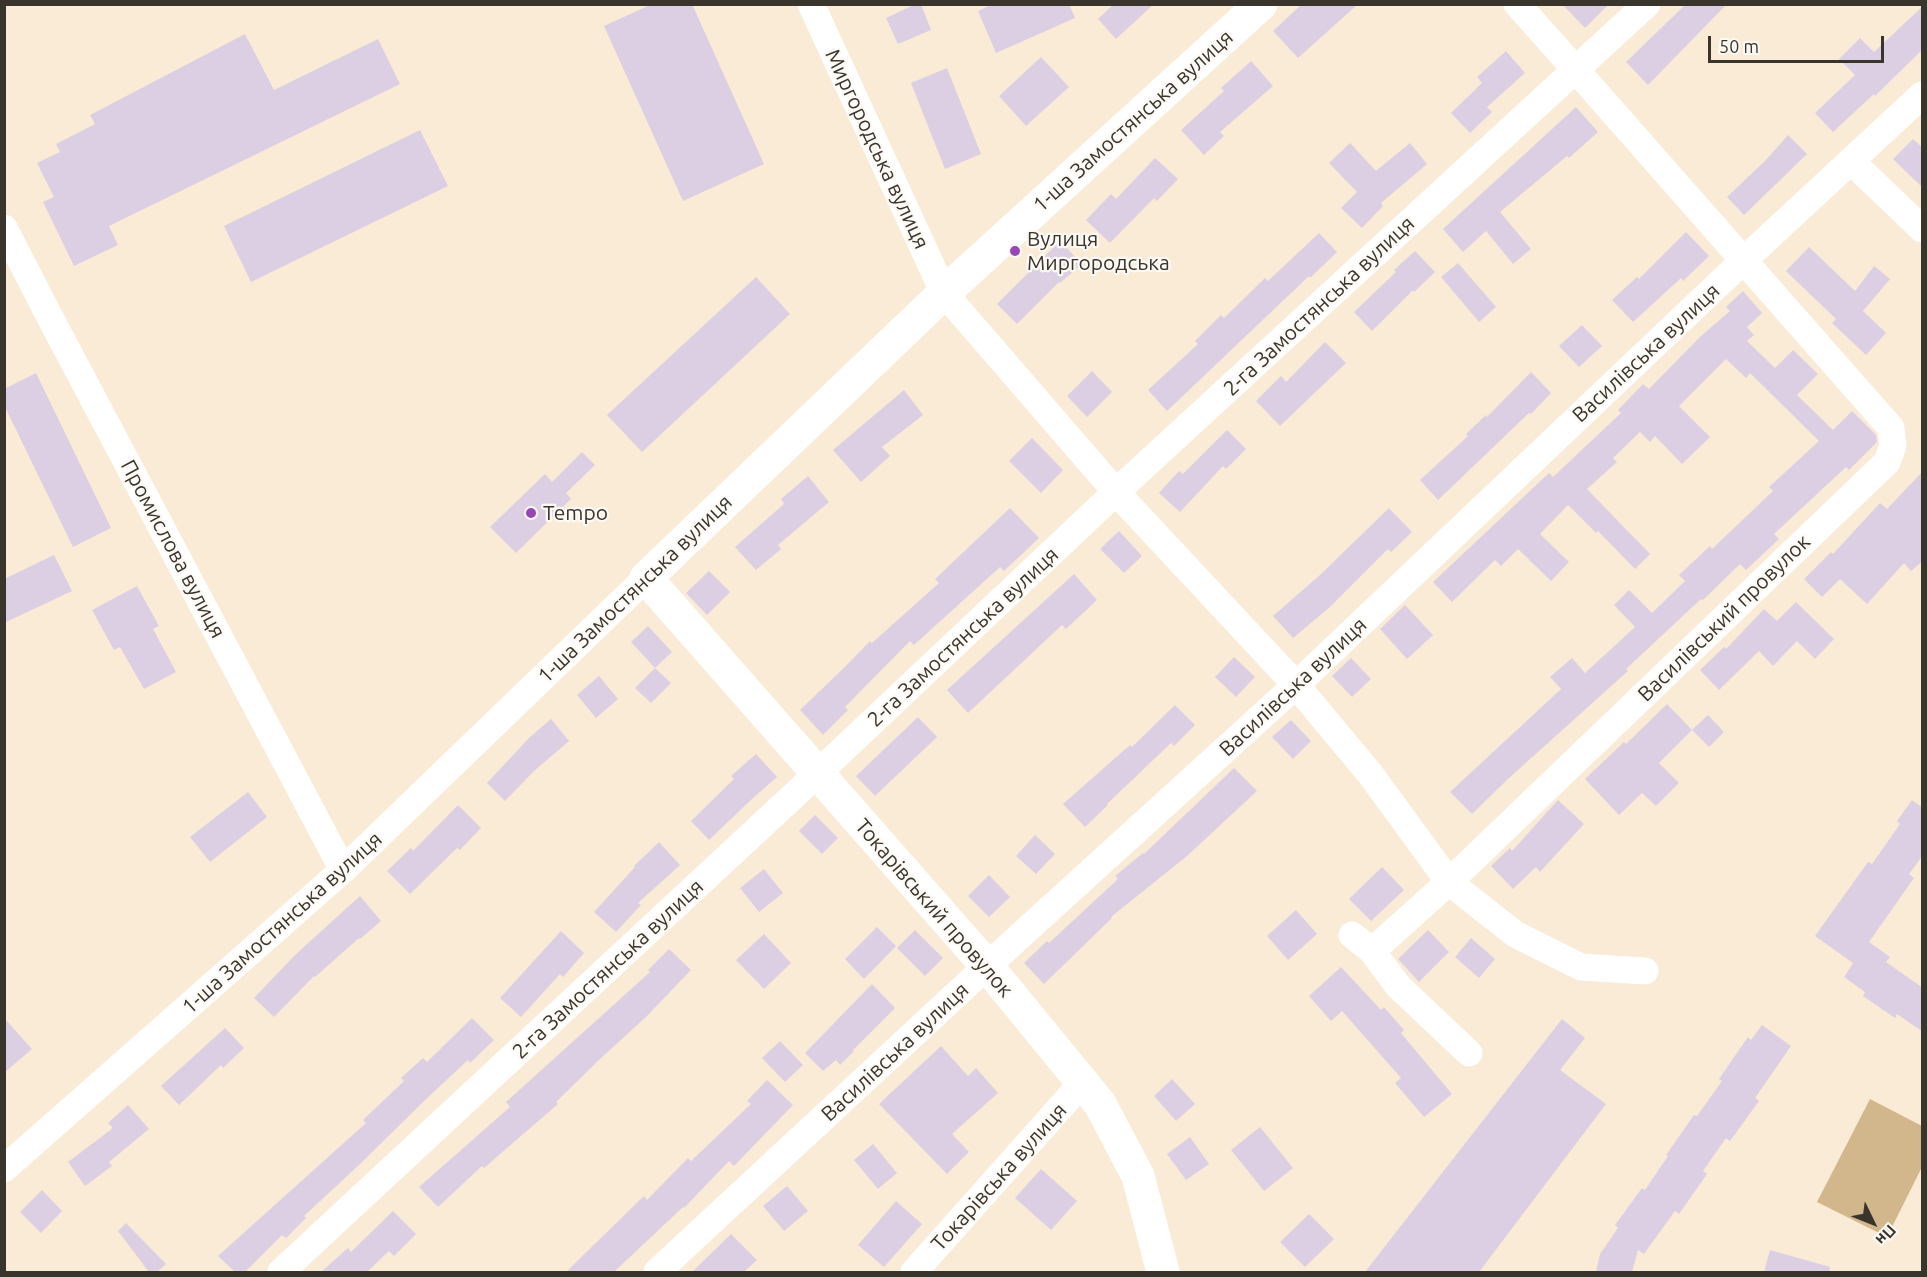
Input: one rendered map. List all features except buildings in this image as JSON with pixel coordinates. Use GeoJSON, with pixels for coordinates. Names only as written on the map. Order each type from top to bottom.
{"type":"FeatureCollection","features":[{"type":"Feature","properties":{"kind":"main road","name":"1-ша Замостянська вулиця"},"geometry":{"type":"LineString","coordinates":[[646,578],[944,293],[1261,4]]}},
{"type":"Feature","properties":{"kind":"main road","name":"Токарівський провулок"},"geometry":{"type":"LineString","coordinates":[[646,578],[987,966],[1100,1104],[1138,1176],[1164,1272]]}},
{"type":"Feature","properties":{"kind":"street","name":"Миргородська вулиця"},"geometry":{"type":"LineString","coordinates":[[811,4],[944,293],[1116,492],[1296,685],[1371,775],[1449,882],[1515,934],[1581,967],[1645,971]]}},
{"type":"Feature","properties":{"kind":"street","name":"Василівський провулок"},"geometry":{"type":"LineString","coordinates":[[1469,1053],[1398,987],[1362,943],[1449,882],[1887,462],[1893,446],[1891,428],[1516,4]]}},
{"type":"Feature","properties":{"kind":"street","name":"2-га Замостянська вулиця"},"geometry":{"type":"LineString","coordinates":[[281,1272],[817,774],[1116,492],[1647,4]]}},
{"type":"Feature","properties":{"kind":"street","name":"Василівська вулиця"},"geometry":{"type":"LineString","coordinates":[[657,1272],[987,966],[1296,685],[1744,260],[1923,95]]}},
{"type":"Feature","properties":{"kind":"street"},"geometry":{"type":"LineString","coordinates":[[1851,161],[1923,229]]}},
{"type":"Feature","properties":{"kind":"street","name":"Промислова вулиця"},"geometry":{"type":"LineString","coordinates":[[4,228],[343,870]]}},
{"type":"Feature","properties":{"kind":"street","name":"1-ша Замостянська вулиця"},"geometry":{"type":"LineString","coordinates":[[4,1169],[343,870],[646,578]]}},
{"type":"Feature","properties":{"kind":"street","name":"Токарівська вулиця"},"geometry":{"type":"LineString","coordinates":[[914,1272],[1083,1082]]}},
{"type":"Feature","properties":{"kind":"shaded area"},"geometry":{"type":"Polygon","coordinates":[[[1870,1099],[1922,1126],[1922,1167],[1887,1237],[1817,1202],[1870,1099]]]}},
{"type":"Feature","properties":{"kind":"place","name":"Вулиця Миргородська"},"geometry":{"type":"Point","coordinates":[1015,251]}},
{"type":"Feature","properties":{"kind":"place","name":"Tempo"},"geometry":{"type":"Point","coordinates":[531,513]}}]}
